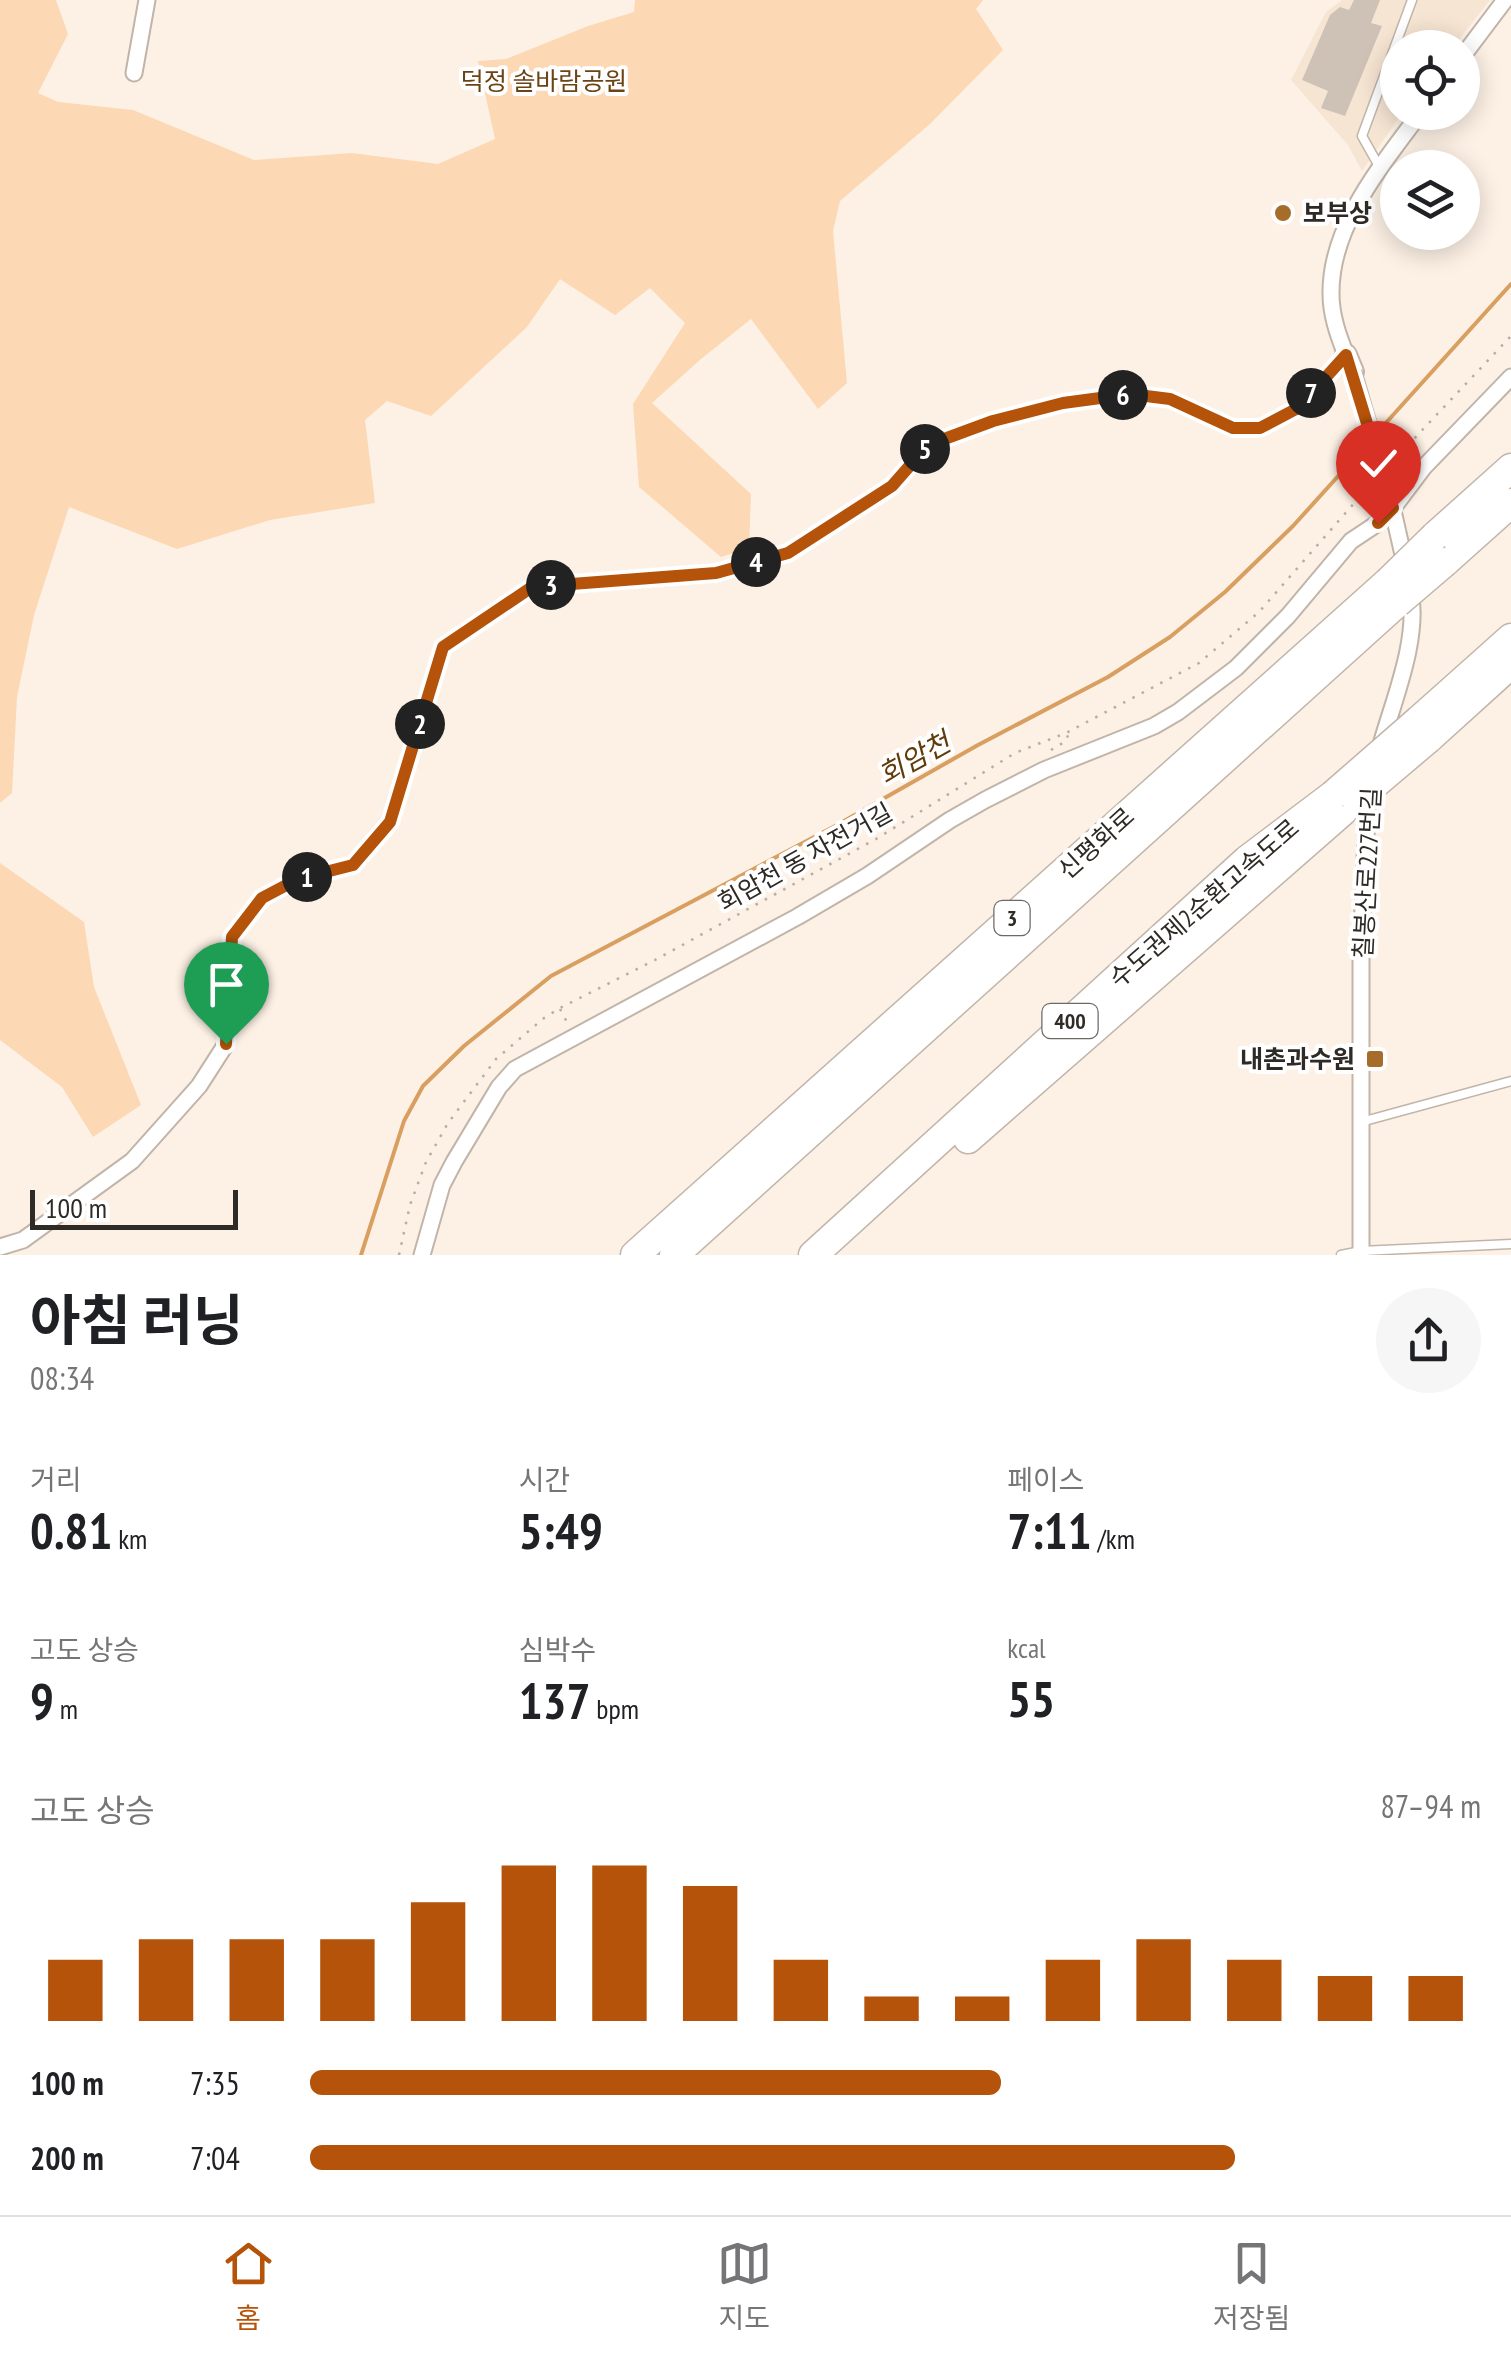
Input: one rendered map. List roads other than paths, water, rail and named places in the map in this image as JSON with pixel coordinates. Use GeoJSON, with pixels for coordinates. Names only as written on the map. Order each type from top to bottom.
{"type":"FeatureCollection","features":[{"type":"Feature","properties":{"kind":"highway","name":"신평화로"},"geometry":{"type":"LineString","coordinates":[[635,1255],[1440,549],[1511,468]]}},
{"type":"Feature","properties":{"kind":"highway","name":"신평화로"},"geometry":{"type":"LineString","coordinates":[[1440,549],[1511,503]]}},
{"type":"Feature","properties":{"kind":"highway","name":"신평화로"},"geometry":{"type":"LineString","coordinates":[[674,1255],[1392,592]]}},
{"type":"Feature","properties":{"kind":"highway","name":"수도권제2순환고속도로"},"geometry":{"type":"LineString","coordinates":[[1423,730],[1511,638]]}},
{"type":"Feature","properties":{"kind":"highway","name":"수도권제2순환고속도로"},"geometry":{"type":"LineString","coordinates":[[841,1255],[1338,803],[1423,730],[1511,664]]}},
{"type":"Feature","properties":{"kind":"highway","name":"수도권제2순환고속도로"},"geometry":{"type":"LineString","coordinates":[[813,1255],[1247,860],[1338,803]]}},
{"type":"Feature","properties":{"kind":"street"},"geometry":{"type":"LineString","coordinates":[[134,73],[147,0]]}},
{"type":"Feature","properties":{"kind":"street"},"geometry":{"type":"LineString","coordinates":[[1480,33],[1505,0]]}},
{"type":"Feature","properties":{"kind":"street","name":"칠봉산로227번길"},"geometry":{"type":"LineString","coordinates":[[1361,1253],[1367,792],[1408,650],[1412,603],[1391,503],[1336,329],[1331,294],[1342,236],[1380,168]]}},
{"type":"Feature","properties":{"kind":"street"},"geometry":{"type":"LineString","coordinates":[[0,1248],[23,1240],[132,1161],[199,1086],[226,1044],[232,937],[262,898],[298,879],[353,865],[390,822],[443,647],[532,587],[716,573],[788,553],[892,486],[928,445],[993,421],[1063,403],[1130,394],[1170,399],[1233,428],[1260,428],[1298,408],[1349,363]]}},
{"type":"Feature","properties":{"kind":"street"},"geometry":{"type":"LineString","coordinates":[[422,1255],[442,1185],[500,1087],[515,1070],[797,917],[986,800],[1044,770],[1154,726],[1178,712],[1236,668],[1288,616],[1352,540],[1378,523],[1424,467],[1511,378]]}},
{"type":"Feature","properties":{"kind":"lane"},"geometry":{"type":"LineString","coordinates":[[1380,168],[1362,136],[1412,0]]}},
{"type":"Feature","properties":{"kind":"lane"},"geometry":{"type":"LineString","coordinates":[[1361,1122],[1511,1082]]}},
{"type":"Feature","properties":{"kind":"lane"},"geometry":{"type":"LineString","coordinates":[[1341,1255],[1511,1244]]}},
{"type":"Feature","properties":{"kind":"waterway","name":"회암천"},"geometry":{"type":"LineString","coordinates":[[1375,435],[1511,284]]}},
{"type":"Feature","properties":{"kind":"waterway","name":"회암천"},"geometry":{"type":"LineString","coordinates":[[361,1255],[404,1121],[423,1086],[464,1046],[551,976],[1108,677],[1170,637],[1225,592],[1293,526],[1369,442]]}},
{"type":"Feature","properties":{"kind":"place","name":"보부상"},"geometry":{"type":"Point","coordinates":[1283,213]}},
{"type":"Feature","properties":{"kind":"place","name":"내촌과수원"},"geometry":{"type":"Point","coordinates":[1375,1059]}},
{"type":"Feature","properties":{"kind":"park label","name":"덕정 솔바람공원"},"geometry":{"type":"Point","coordinates":[544,81]}}]}
